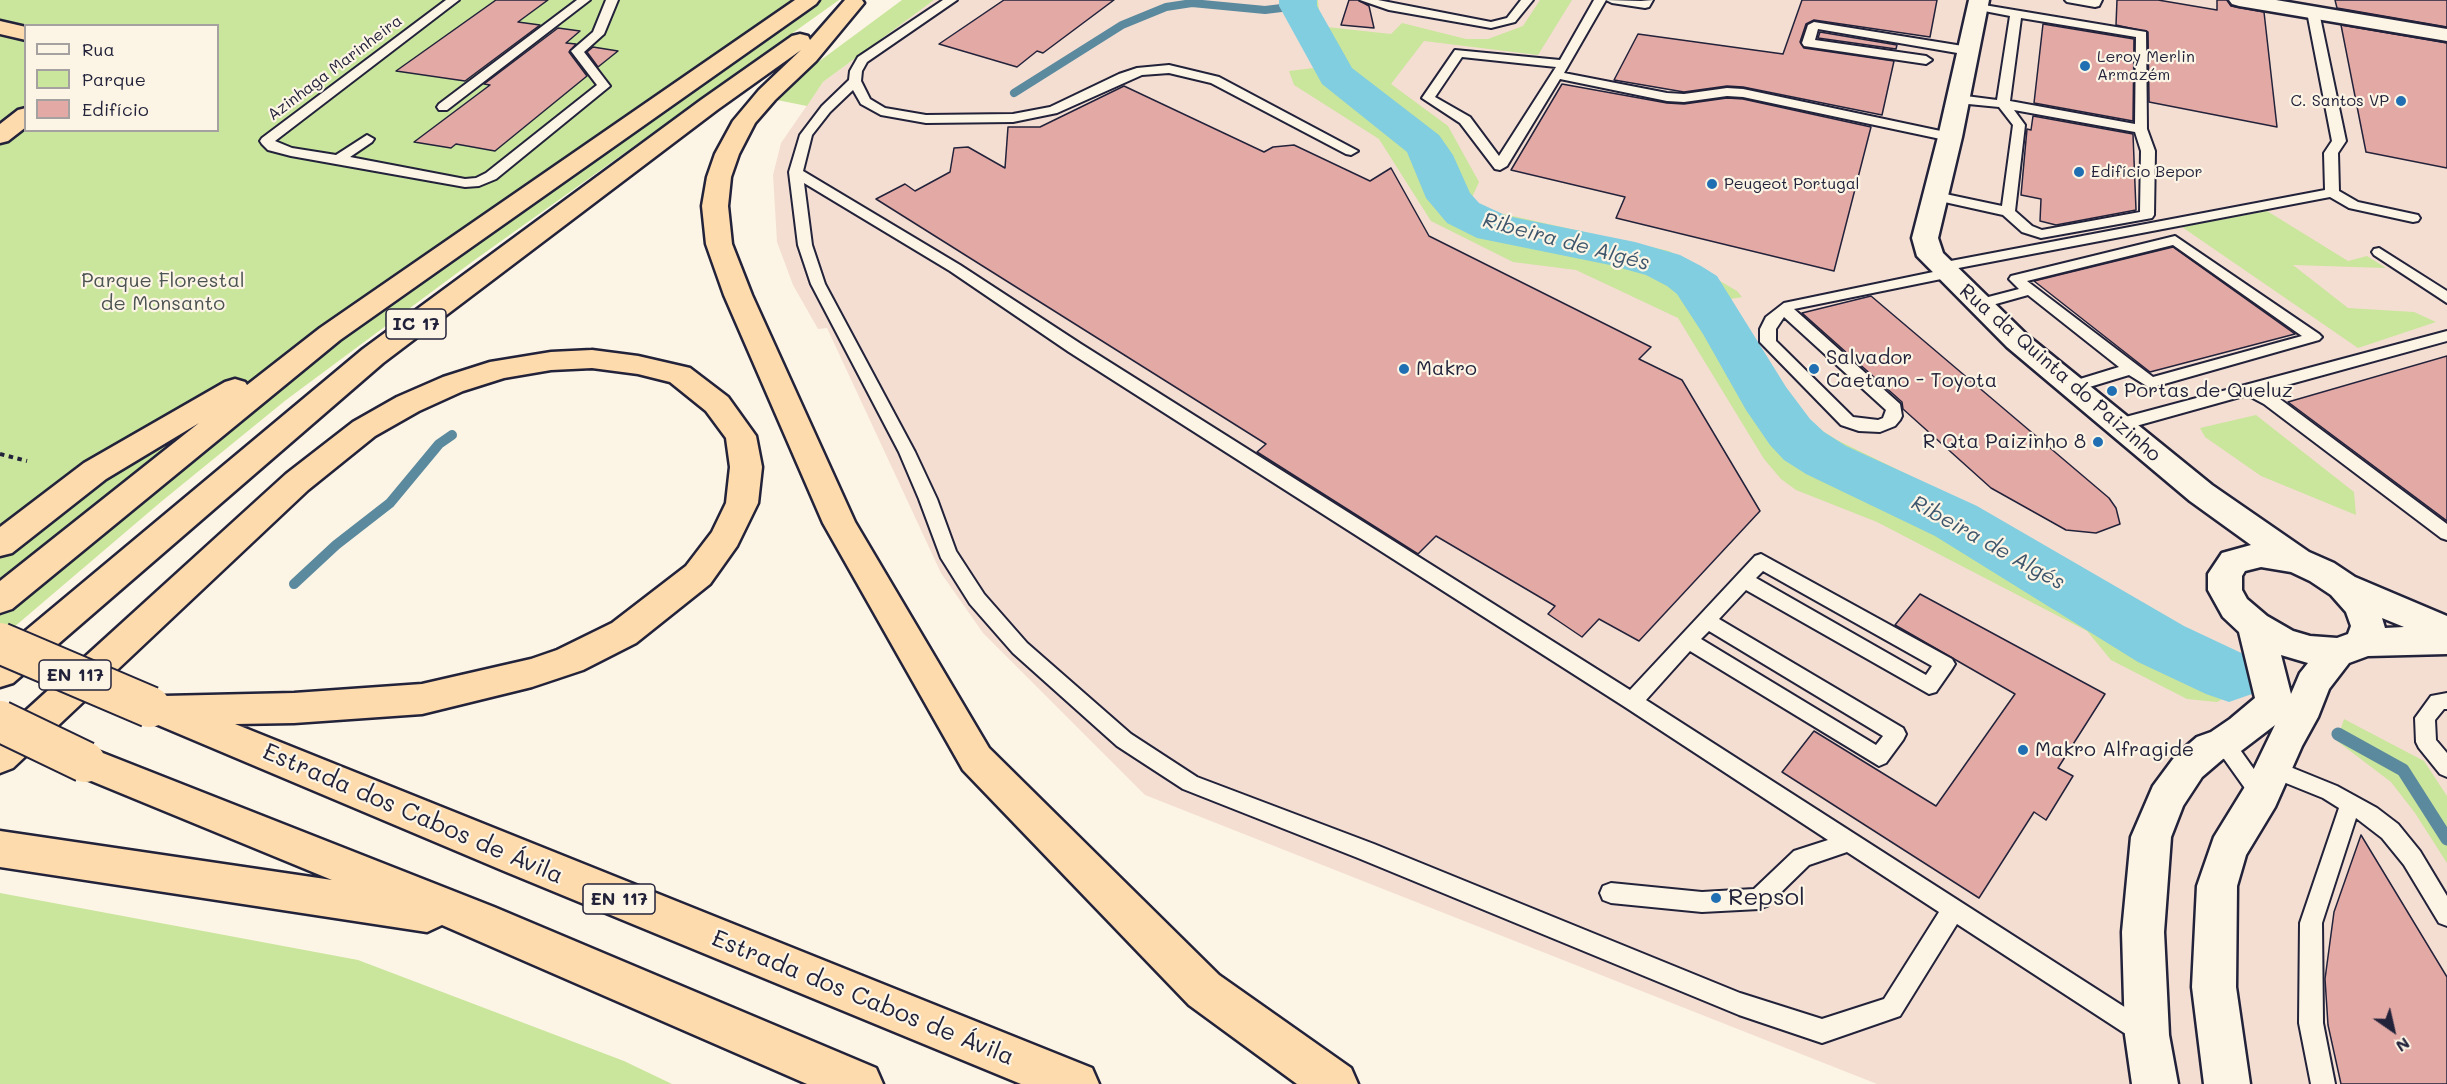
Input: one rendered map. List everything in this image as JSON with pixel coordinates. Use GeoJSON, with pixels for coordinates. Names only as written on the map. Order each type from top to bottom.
{"type":"FeatureCollection","features":[{"type":"Feature","properties":{"kind":"highway","name":"IC 17"},"geometry":{"type":"LineString","coordinates":[[0,600],[330,334],[809,0]]}},
{"type":"Feature","properties":{"kind":"highway","name":"IC 17"},"geometry":{"type":"LineString","coordinates":[[0,673],[373,356],[709,105],[856,2]]}},
{"type":"Feature","properties":{"kind":"highway"},"geometry":{"type":"LineString","coordinates":[[856,2],[808,56],[767,95],[745,121],[727,154],[719,177],[715,206],[719,244],[738,295],[839,523],[976,759],[1204,990],[1335,1084]]}},
{"type":"Feature","properties":{"kind":"highway"},"geometry":{"type":"LineString","coordinates":[[0,27],[24,33]]}},
{"type":"Feature","properties":{"kind":"highway"},"geometry":{"type":"LineString","coordinates":[[0,136],[24,117]]}},
{"type":"Feature","properties":{"kind":"highway"},"geometry":{"type":"LineString","coordinates":[[0,544],[95,471],[330,334]]}},
{"type":"Feature","properties":{"kind":"highway"},"geometry":{"type":"LineString","coordinates":[[0,757],[297,482],[364,429],[408,404],[453,384],[500,369],[551,361],[592,359],[638,365],[680,375],[717,404],[741,436],[746,467],[742,503],[725,538],[698,575],[624,633],[570,660],[532,673],[422,699],[294,708],[157,709]]}},
{"type":"Feature","properties":{"kind":"highway","name":"EN 117"},"geometry":{"type":"LineString","coordinates":[[0,643],[157,709]]}},
{"type":"Feature","properties":{"kind":"highway","name":"Estrada dos Cabos de Ávila"},"geometry":{"type":"LineString","coordinates":[[157,709],[1076,1084]]}},
{"type":"Feature","properties":{"kind":"highway"},"geometry":{"type":"LineString","coordinates":[[0,721],[85,762],[479,921],[860,1084]]}},
{"type":"Feature","properties":{"kind":"highway"},"geometry":{"type":"LineString","coordinates":[[0,849],[479,921]]}},
{"type":"Feature","properties":{"kind":"street"},"geometry":{"type":"LineString","coordinates":[[2240,0],[2447,34]]}},
{"type":"Feature","properties":{"kind":"street","name":"Rua da Quinta do Paizinho"},"geometry":{"type":"LineString","coordinates":[[1978,4],[1950,137],[1925,238],[1930,256],[1978,304],[2118,425],[2201,493],[2297,561]]}},
{"type":"Feature","properties":{"kind":"street","name":"Rua da Quinta do Paizinho"},"geometry":{"type":"LineString","coordinates":[[2201,493],[2234,562]]}},
{"type":"Feature","properties":{"kind":"street"},"geometry":{"type":"LineString","coordinates":[[2447,631],[2343,586],[2322,572],[2297,561],[2261,555],[2234,562],[2225,574],[2225,590],[2235,608],[2255,626],[2281,642],[2310,650],[2447,640]]}},
{"type":"Feature","properties":{"kind":"street"},"geometry":{"type":"LineString","coordinates":[[2227,1084],[2214,987],[2217,886],[2228,850],[2267,782],[2286,739],[2300,717],[2313,683],[2368,626],[2361,606],[2343,586]]}},
{"type":"Feature","properties":{"kind":"street"},"geometry":{"type":"LineString","coordinates":[[2155,1084],[2147,1035],[2143,932],[2151,837],[2167,798],[2188,766],[2210,748],[2224,743],[2262,716],[2274,704],[2271,683],[2255,626]]}},
{"type":"Feature","properties":{"kind":"lane","name":"Azinhaga Marinheira"},"geometry":{"type":"LineString","coordinates":[[339,159],[291,152],[273,147],[267,141],[453,0]]}},
{"type":"Feature","properties":{"kind":"lane"},"geometry":{"type":"LineString","coordinates":[[443,107],[584,0]]}},
{"type":"Feature","properties":{"kind":"lane"},"geometry":{"type":"LineString","coordinates":[[339,159],[465,183],[479,182],[491,176],[604,86],[577,51],[598,34],[612,0]]}},
{"type":"Feature","properties":{"kind":"lane"},"geometry":{"type":"LineString","coordinates":[[951,0],[872,52],[856,71],[855,81],[865,101],[881,111],[926,119],[982,120],[1037,114],[1082,98],[1123,77],[1153,69],[1169,69],[1215,80],[1351,151]]}},
{"type":"Feature","properties":{"kind":"lane"},"geometry":{"type":"LineString","coordinates":[[1366,0],[1389,7],[1491,25],[1511,20],[1527,0]]}},
{"type":"Feature","properties":{"kind":"lane"},"geometry":{"type":"LineString","coordinates":[[1600,0],[1560,70],[1500,166],[1465,120],[1428,98],[1460,53],[1560,70],[1667,97],[1684,98],[1727,92],[1743,93],[1950,137]]}},
{"type":"Feature","properties":{"kind":"lane"},"geometry":{"type":"LineString","coordinates":[[1612,0],[1645,5],[1647,0]]}},
{"type":"Feature","properties":{"kind":"lane"},"geometry":{"type":"LineString","coordinates":[[2071,0],[2095,4],[2096,0]]}},
{"type":"Feature","properties":{"kind":"lane"},"geometry":{"type":"LineString","coordinates":[[1936,196],[2008,212],[2027,229],[2041,234],[2147,215],[2148,151],[2141,129],[2142,34],[2016,13],[1978,4]]}},
{"type":"Feature","properties":{"kind":"lane"},"geometry":{"type":"LineString","coordinates":[[2313,12],[2338,141],[2331,153],[2332,193]]}},
{"type":"Feature","properties":{"kind":"lane"},"geometry":{"type":"LineString","coordinates":[[2008,212],[2019,125],[2003,104],[2016,13]]}},
{"type":"Feature","properties":{"kind":"lane"},"geometry":{"type":"LineString","coordinates":[[1926,60],[1808,43],[1814,25],[1969,51]]}},
{"type":"Feature","properties":{"kind":"lane"},"geometry":{"type":"LineString","coordinates":[[1873,53],[1877,35]]}},
{"type":"Feature","properties":{"kind":"lane"},"geometry":{"type":"LineString","coordinates":[[855,81],[826,109],[806,135],[796,172],[805,245],[818,284],[908,452],[947,553],[976,599],[1020,648],[1124,740],[1190,783],[1366,851],[1738,1004],[1821,1031],[1892,1008],[1954,908]]}},
{"type":"Feature","properties":{"kind":"lane"},"geometry":{"type":"LineString","coordinates":[[1958,99],[2003,104],[2141,129]]}},
{"type":"Feature","properties":{"kind":"lane"},"geometry":{"type":"LineString","coordinates":[[339,159],[367,140]]}},
{"type":"Feature","properties":{"kind":"lane"},"geometry":{"type":"LineString","coordinates":[[796,172],[955,268],[1075,348],[1954,908],[2147,1035]]}},
{"type":"Feature","properties":{"kind":"lane"},"geometry":{"type":"LineString","coordinates":[[1785,309],[1893,408],[1894,416],[1889,422],[1870,427],[1847,421],[1768,342],[1768,329],[1774,317],[1785,309],[1829,296],[2332,193],[2354,205],[2413,218]]}},
{"type":"Feature","properties":{"kind":"lane"},"geometry":{"type":"LineString","coordinates":[[2175,240],[2314,338],[2150,384],[2031,291],[2016,279],[2175,240]]}},
{"type":"Feature","properties":{"kind":"lane"},"geometry":{"type":"LineString","coordinates":[[2379,252],[2447,298]]}},
{"type":"Feature","properties":{"kind":"lane"},"geometry":{"type":"LineString","coordinates":[[1978,304],[2031,291]]}},
{"type":"Feature","properties":{"kind":"lane"},"geometry":{"type":"LineString","coordinates":[[2118,425],[2447,336]]}},
{"type":"Feature","properties":{"kind":"lane"},"geometry":{"type":"LineString","coordinates":[[2073,387],[2131,369]]}},
{"type":"Feature","properties":{"kind":"lane"},"geometry":{"type":"LineString","coordinates":[[2248,389],[2270,400],[2447,533]]}},
{"type":"Feature","properties":{"kind":"lane"},"geometry":{"type":"LineString","coordinates":[[1632,701],[1706,620],[1743,580],[1761,561],[1945,664],[1929,686],[1743,580]]}},
{"type":"Feature","properties":{"kind":"lane"},"geometry":{"type":"LineString","coordinates":[[1688,640],[1879,756],[1896,734],[1706,620]]}},
{"type":"Feature","properties":{"kind":"lane"},"geometry":{"type":"LineString","coordinates":[[2447,701],[2439,702],[2425,718],[2426,742],[2447,768]]}},
{"type":"Feature","properties":{"kind":"lane"},"geometry":{"type":"LineString","coordinates":[[2224,743],[2267,782],[2330,792],[2390,831],[2412,858],[2447,916]]}},
{"type":"Feature","properties":{"kind":"lane"},"geometry":{"type":"LineString","coordinates":[[2323,1084],[2311,1023],[2311,923],[2351,805]]}},
{"type":"Feature","properties":{"kind":"lane"},"geometry":{"type":"LineString","coordinates":[[1611,893],[1702,902],[1760,899],[1802,858],[1850,842]]}},
{"type":"Feature","properties":{"kind":"path"},"geometry":{"type":"LineString","coordinates":[[0,454],[27,461]]}},
{"type":"Feature","properties":{"kind":"shaded area"},"geometry":{"type":"Polygon","coordinates":[[[934,0],[2447,0],[2447,1084],[1877,1084],[1145,795],[983,633],[941,573],[827,328],[818,329],[793,285],[777,242],[773,175],[781,143],[823,82],[934,0]]]}},
{"type":"Feature","properties":{"kind":"green space","name":"Parque Florestal de Monsanto"},"geometry":{"type":"Polygon","coordinates":[[[0,0],[839,0],[476,259],[286,400],[162,501],[0,639],[0,0]]]}},
{"type":"Feature","properties":{"kind":"green space"},"geometry":{"type":"Polygon","coordinates":[[[902,0],[934,0],[823,82],[807,106],[777,100],[798,77],[902,0]]]}},
{"type":"Feature","properties":{"kind":"green space"},"geometry":{"type":"Polygon","coordinates":[[[1287,0],[1318,0],[1320,20],[1327,27],[1391,34],[1402,23],[1466,39],[1488,39],[1523,26],[1540,0],[1572,0],[1538,55],[1424,41],[1391,84],[1448,126],[1479,182],[1468,206],[1669,251],[1737,291],[1742,297],[1725,300],[1728,306],[1752,336],[1790,404],[1805,420],[1837,440],[1976,508],[2025,535],[2238,669],[2232,694],[2217,702],[2187,699],[2111,660],[2087,631],[1877,522],[1796,490],[1781,479],[1764,459],[1678,318],[1576,270],[1513,262],[1431,221],[1379,139],[1294,85],[1289,71],[1314,68],[1294,15],[1288,15],[1287,0]]]}},
{"type":"Feature","properties":{"kind":"green space"},"geometry":{"type":"Polygon","coordinates":[[[2267,211],[2348,261],[2367,256],[2386,268],[2293,265],[2348,308],[2414,312],[2436,322],[2358,348],[2182,227],[2267,211]]]}},
{"type":"Feature","properties":{"kind":"green space"},"geometry":{"type":"Polygon","coordinates":[[[2256,415],[2354,492],[2356,515],[2261,476],[2205,437],[2200,428],[2256,415]]]}},
{"type":"Feature","properties":{"kind":"green space"},"geometry":{"type":"Polygon","coordinates":[[[2344,719],[2424,761],[2447,796],[2447,863],[2415,813],[2391,782],[2337,741],[2344,719]]]}},
{"type":"Feature","properties":{"kind":"green space"},"geometry":{"type":"Polygon","coordinates":[[[0,893],[358,960],[624,1061],[672,1084],[0,1084],[0,893]]]}},
{"type":"Feature","properties":{"kind":"building"},"geometry":{"type":"Polygon","coordinates":[[[496,0],[548,0],[518,22],[540,25],[465,81],[396,71],[496,0]]]}},
{"type":"Feature","properties":{"kind":"building"},"geometry":{"type":"Polygon","coordinates":[[[1004,0],[1114,0],[1043,53],[1037,51],[1017,67],[939,44],[1004,0]]]}},
{"type":"Feature","properties":{"kind":"building"},"geometry":{"type":"Polygon","coordinates":[[[1349,0],[1358,0],[1369,6],[1374,28],[1341,25],[1349,0]]]}},
{"type":"Feature","properties":{"kind":"building"},"geometry":{"type":"Polygon","coordinates":[[[1802,0],[1937,0],[1930,37],[1814,20],[1806,24],[1800,42],[1804,48],[1894,61],[1882,115],[1743,87],[1727,86],[1684,92],[1614,80],[1638,34],[1783,54],[1802,0]]]}},
{"type":"Feature","properties":{"kind":"building"},"geometry":{"type":"Polygon","coordinates":[[[2117,0],[2158,0],[2217,10],[2217,0],[2227,0],[2231,6],[2264,12],[2277,127],[2149,102],[2148,32],[2116,25],[2117,0]]]}},
{"type":"Feature","properties":{"kind":"building"},"geometry":{"type":"Polygon","coordinates":[[[2335,0],[2447,0],[2447,27],[2337,8],[2335,0]]]}},
{"type":"Feature","properties":{"kind":"building","name":"Leroy Merlin Armazém"},"geometry":{"type":"Polygon","coordinates":[[[2043,24],[2134,39],[2133,121],[2034,103],[2043,24]]]}},
{"type":"Feature","properties":{"kind":"building","name":"C. Santos VP"},"geometry":{"type":"Polygon","coordinates":[[[2341,25],[2447,43],[2447,168],[2366,152],[2341,25]]]}},
{"type":"Feature","properties":{"kind":"building"},"geometry":{"type":"Polygon","coordinates":[[[558,28],[580,31],[566,43],[576,44],[569,52],[587,76],[495,151],[456,144],[451,148],[414,142],[490,85],[484,84],[558,28]]]}},
{"type":"Feature","properties":{"kind":"building"},"geometry":{"type":"Polygon","coordinates":[[[1820,32],[1897,45],[1896,49],[1818,38],[1820,32]]]}},
{"type":"Feature","properties":{"kind":"building"},"geometry":{"type":"Polygon","coordinates":[[[593,47],[618,51],[598,67],[587,52],[593,47]]]}},
{"type":"Feature","properties":{"kind":"building","name":"Peugeot Portugal"},"geometry":{"type":"Polygon","coordinates":[[[1562,84],[1667,103],[1684,104],[1727,98],[1743,99],[1871,127],[1834,271],[1616,218],[1625,197],[1511,170],[1562,84]]]}},
{"type":"Feature","properties":{"kind":"building","name":"Makro"},"geometry":{"type":"Polygon","coordinates":[[[1124,86],[1264,152],[1273,147],[1294,145],[1370,181],[1391,168],[1429,236],[1651,347],[1639,359],[1682,380],[1760,511],[1639,641],[1599,619],[1582,637],[1548,614],[1555,606],[1436,536],[1418,554],[1257,452],[1266,444],[876,199],[905,184],[915,191],[950,172],[954,148],[968,147],[1005,168],[1008,127],[1040,127],[1124,86]]]}},
{"type":"Feature","properties":{"kind":"building","name":"Edifício Bepor"},"geometry":{"type":"Polygon","coordinates":[[[2033,116],[2133,134],[2136,210],[2056,225],[2040,221],[2041,199],[2021,195],[2027,129],[2031,130],[2033,116]]]}},
{"type":"Feature","properties":{"kind":"building"},"geometry":{"type":"Polygon","coordinates":[[[2173,247],[2295,334],[2150,372],[2034,281],[2173,247]]]}},
{"type":"Feature","properties":{"kind":"building"},"geometry":{"type":"Polygon","coordinates":[[[1871,296],[2109,498],[2116,508],[2120,524],[2096,533],[2066,530],[1991,488],[1903,409],[1902,402],[1802,313],[1871,296]]]}},
{"type":"Feature","properties":{"kind":"building"},"geometry":{"type":"Polygon","coordinates":[[[2447,356],[2447,521],[2288,402],[2447,356]]]}},
{"type":"Feature","properties":{"kind":"building","name":"Makro Alfragide"},"geometry":{"type":"Polygon","coordinates":[[[1920,594],[2105,694],[2058,768],[2073,776],[2046,820],[2034,812],[1979,898],[1782,772],[1814,731],[1936,806],[2015,694],[1895,625],[1920,594]]]}},
{"type":"Feature","properties":{"kind":"building"},"geometry":{"type":"Polygon","coordinates":[[[2361,835],[2447,977],[2447,1084],[2341,1084],[2328,1025],[2325,979],[2334,912],[2361,835]]]}},
{"type":"Feature","properties":{"kind":"waterway","name":"Ribeira de Algés"},"geometry":{"type":"LineString","coordinates":[[1298,0],[1298,6],[1336,75],[1424,144],[1449,198],[1463,213],[1494,228],[1618,252],[1663,265],[1684,276],[1699,287],[1706,303],[1726,329],[1765,397],[1790,432],[1804,446],[1826,460],[1956,521],[2161,644],[2229,676]]}},
{"type":"Feature","properties":{"kind":"waterway"},"geometry":{"type":"LineString","coordinates":[[1014,93],[1122,25],[1166,7],[1192,3],[1265,10],[1298,6]]}},
{"type":"Feature","properties":{"kind":"waterway"},"geometry":{"type":"LineString","coordinates":[[294,584],[336,545],[390,503],[439,444],[452,435]]}},
{"type":"Feature","properties":{"kind":"waterway","name":"Ribeira de Algés"},"geometry":{"type":"LineString","coordinates":[[2338,734],[2403,770],[2447,839]]}},
{"type":"Feature","properties":{"kind":"place","name":"Leroy Merlin Armazém"},"geometry":{"type":"Point","coordinates":[2085,66]}},
{"type":"Feature","properties":{"kind":"place","name":"C. Santos VP"},"geometry":{"type":"Point","coordinates":[2401,101]}},
{"type":"Feature","properties":{"kind":"place","name":"Edifício Bepor"},"geometry":{"type":"Point","coordinates":[2079,172]}},
{"type":"Feature","properties":{"kind":"place","name":"Peugeot Portugal"},"geometry":{"type":"Point","coordinates":[1712,184]}},
{"type":"Feature","properties":{"kind":"place","name":"Makro"},"geometry":{"type":"Point","coordinates":[1404,369]}},
{"type":"Feature","properties":{"kind":"place","name":"Salvador Caetano - Toyota"},"geometry":{"type":"Point","coordinates":[1814,369]}},
{"type":"Feature","properties":{"kind":"place","name":"Portas de Queluz"},"geometry":{"type":"Point","coordinates":[2112,391]}},
{"type":"Feature","properties":{"kind":"place","name":"R Qta Paizinho 8"},"geometry":{"type":"Point","coordinates":[2098,442]}},
{"type":"Feature","properties":{"kind":"place","name":"Makro Alfragide"},"geometry":{"type":"Point","coordinates":[2023,750]}},
{"type":"Feature","properties":{"kind":"place","name":"Repsol"},"geometry":{"type":"Point","coordinates":[1716,898]}}]}
